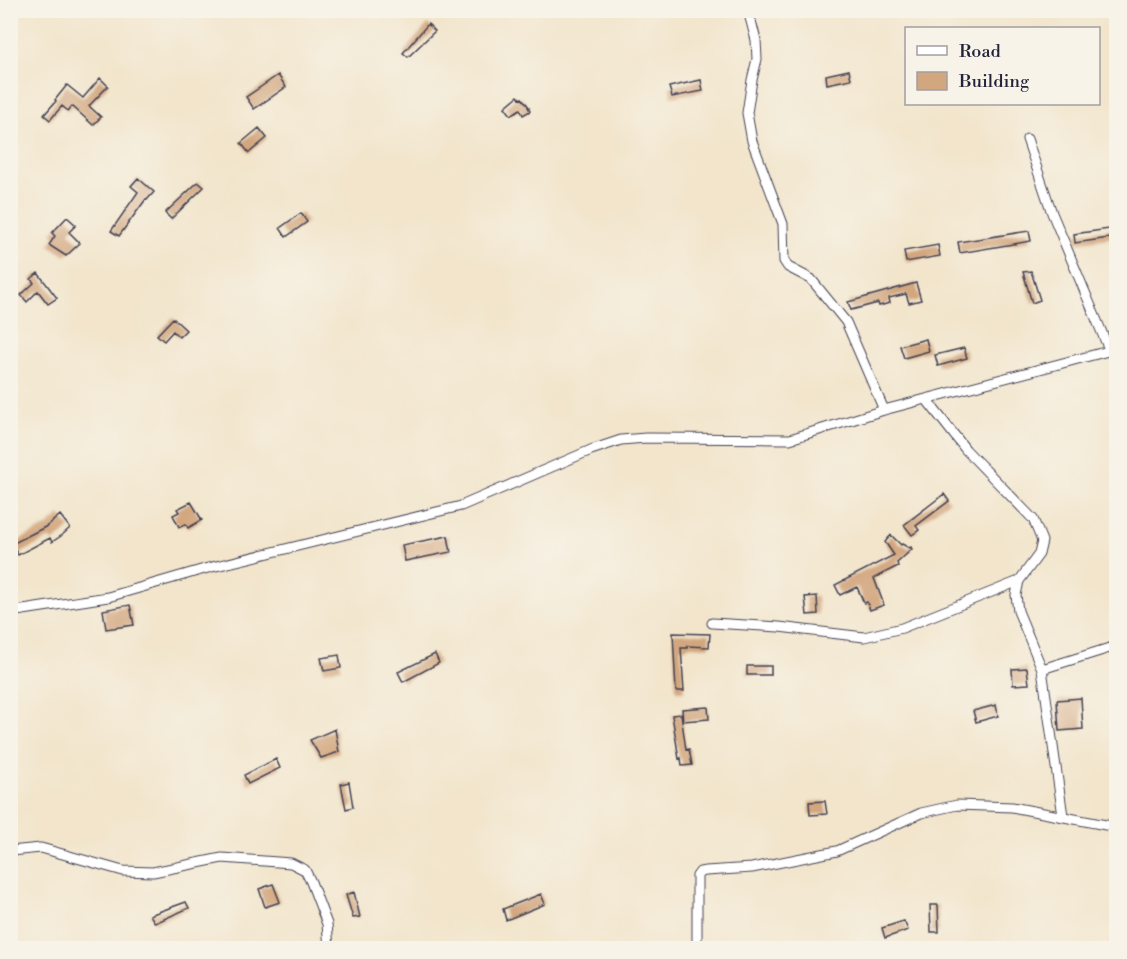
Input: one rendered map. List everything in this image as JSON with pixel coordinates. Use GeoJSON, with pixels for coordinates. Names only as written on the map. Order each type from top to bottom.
{"type":"FeatureCollection","features":[{"type":"Feature","properties":{"kind":"street"},"geometry":{"type":"LineString","coordinates":[[748,10],[756,40],[757,59],[747,113],[752,141],[783,224],[784,261],[788,267],[811,279],[846,322],[884,410]]}},
{"type":"Feature","properties":{"kind":"street"},"geometry":{"type":"LineString","coordinates":[[10,612],[108,597],[208,568],[461,506],[591,450],[621,440],[646,438],[790,439],[884,410],[1113,350],[1052,213],[1028,139]]}},
{"type":"Feature","properties":{"kind":"street"},"geometry":{"type":"LineString","coordinates":[[926,399],[966,450],[1033,519],[1042,541],[1039,554],[1018,581],[1016,595],[1018,611],[1042,669],[1063,816]]}},
{"type":"Feature","properties":{"kind":"street"},"geometry":{"type":"LineString","coordinates":[[712,623],[779,627],[864,637],[902,628],[1018,581]]}},
{"type":"Feature","properties":{"kind":"street"},"geometry":{"type":"LineString","coordinates":[[1042,669],[1116,646]]}},
{"type":"Feature","properties":{"kind":"street"},"geometry":{"type":"LineString","coordinates":[[698,948],[697,876],[700,872],[752,868],[837,851],[921,813],[957,805],[1012,807],[1111,826],[1116,825]]}},
{"type":"Feature","properties":{"kind":"street"},"geometry":{"type":"LineString","coordinates":[[10,851],[41,848],[123,871],[153,872],[222,858],[291,863],[305,870],[311,882],[327,924],[329,948]]}},
{"type":"Feature","properties":{"kind":"building"},"geometry":{"type":"Polygon","coordinates":[[[428,24],[435,31],[408,57],[403,53],[428,24]]]}},
{"type":"Feature","properties":{"kind":"building"},"geometry":{"type":"Polygon","coordinates":[[[849,70],[851,79],[827,84],[826,75],[849,70]]]}},
{"type":"Feature","properties":{"kind":"building"},"geometry":{"type":"Polygon","coordinates":[[[278,75],[286,87],[254,109],[246,97],[278,75]]]}},
{"type":"Feature","properties":{"kind":"building"},"geometry":{"type":"Polygon","coordinates":[[[100,78],[108,86],[89,106],[101,117],[93,125],[72,106],[68,111],[62,106],[50,120],[44,115],[67,85],[83,98],[100,78]]]}},
{"type":"Feature","properties":{"kind":"building"},"geometry":{"type":"Polygon","coordinates":[[[701,80],[703,91],[672,97],[669,87],[701,80]]]}},
{"type":"Feature","properties":{"kind":"building"},"geometry":{"type":"Polygon","coordinates":[[[518,96],[522,98],[530,111],[523,115],[520,109],[511,115],[505,107],[518,96]]]}},
{"type":"Feature","properties":{"kind":"building"},"geometry":{"type":"Polygon","coordinates":[[[259,128],[267,138],[249,153],[241,143],[259,128]]]}},
{"type":"Feature","properties":{"kind":"building"},"geometry":{"type":"Polygon","coordinates":[[[138,178],[154,192],[146,199],[119,236],[111,231],[138,192],[131,186],[138,178]]]}},
{"type":"Feature","properties":{"kind":"building"},"geometry":{"type":"Polygon","coordinates":[[[198,182],[204,187],[171,219],[165,213],[198,182]]]}},
{"type":"Feature","properties":{"kind":"building"},"geometry":{"type":"Polygon","coordinates":[[[301,213],[307,222],[286,237],[280,228],[301,213]]]}},
{"type":"Feature","properties":{"kind":"building"},"geometry":{"type":"Polygon","coordinates":[[[67,217],[76,225],[69,232],[80,243],[66,256],[49,245],[55,236],[52,233],[67,217]]]}},
{"type":"Feature","properties":{"kind":"building"},"geometry":{"type":"Polygon","coordinates":[[[1116,228],[1116,237],[1075,243],[1074,234],[1116,228]]]}},
{"type":"Feature","properties":{"kind":"building"},"geometry":{"type":"Polygon","coordinates":[[[1029,231],[1031,241],[960,253],[958,242],[1029,231]]]}},
{"type":"Feature","properties":{"kind":"building"},"geometry":{"type":"Polygon","coordinates":[[[938,245],[940,256],[906,262],[904,251],[938,245]]]}},
{"type":"Feature","properties":{"kind":"building"},"geometry":{"type":"Polygon","coordinates":[[[1031,271],[1040,300],[1032,303],[1023,272],[1031,271]]]}},
{"type":"Feature","properties":{"kind":"building"},"geometry":{"type":"Polygon","coordinates":[[[38,273],[57,298],[48,304],[38,291],[27,302],[21,295],[34,283],[31,279],[38,273]]]}},
{"type":"Feature","properties":{"kind":"building"},"geometry":{"type":"Polygon","coordinates":[[[916,283],[921,300],[909,303],[906,294],[889,298],[890,303],[879,306],[878,303],[851,310],[848,302],[916,283]]]}},
{"type":"Feature","properties":{"kind":"building"},"geometry":{"type":"Polygon","coordinates":[[[173,318],[186,330],[179,337],[173,331],[164,341],[157,335],[173,318]]]}},
{"type":"Feature","properties":{"kind":"building"},"geometry":{"type":"Polygon","coordinates":[[[926,339],[929,351],[904,358],[900,346],[926,339]]]}},
{"type":"Feature","properties":{"kind":"building"},"geometry":{"type":"Polygon","coordinates":[[[964,348],[967,358],[938,366],[935,355],[964,348]]]}},
{"type":"Feature","properties":{"kind":"building"},"geometry":{"type":"Polygon","coordinates":[[[944,494],[949,501],[916,526],[919,530],[912,535],[904,525],[944,494]]]}},
{"type":"Feature","properties":{"kind":"building"},"geometry":{"type":"Polygon","coordinates":[[[191,502],[202,520],[188,528],[186,524],[179,527],[173,515],[179,512],[177,509],[191,502]]]}},
{"type":"Feature","properties":{"kind":"building"},"geometry":{"type":"Polygon","coordinates":[[[60,515],[70,528],[52,542],[50,538],[18,555],[12,544],[47,526],[60,515]]]}},
{"type":"Feature","properties":{"kind":"building"},"geometry":{"type":"Polygon","coordinates":[[[891,535],[901,545],[912,549],[897,563],[898,566],[874,578],[884,605],[870,610],[857,587],[840,595],[835,585],[894,555],[885,542],[891,535]]]}},
{"type":"Feature","properties":{"kind":"building"},"geometry":{"type":"Polygon","coordinates":[[[448,536],[451,552],[405,561],[402,545],[448,536]]]}},
{"type":"Feature","properties":{"kind":"building"},"geometry":{"type":"Polygon","coordinates":[[[817,596],[818,614],[807,615],[805,597],[817,596]]]}},
{"type":"Feature","properties":{"kind":"building"},"geometry":{"type":"Polygon","coordinates":[[[130,605],[134,625],[106,629],[103,610],[130,605]]]}},
{"type":"Feature","properties":{"kind":"building"},"geometry":{"type":"Polygon","coordinates":[[[673,633],[710,634],[709,647],[681,648],[684,691],[676,691],[673,633]]]}},
{"type":"Feature","properties":{"kind":"building"},"geometry":{"type":"Polygon","coordinates":[[[435,654],[439,663],[403,682],[398,672],[435,654]]]}},
{"type":"Feature","properties":{"kind":"building"},"geometry":{"type":"Polygon","coordinates":[[[339,655],[341,668],[324,671],[321,658],[339,655]]]}},
{"type":"Feature","properties":{"kind":"building"},"geometry":{"type":"Polygon","coordinates":[[[747,666],[771,666],[771,675],[747,675],[747,666]]]}},
{"type":"Feature","properties":{"kind":"building"},"geometry":{"type":"Polygon","coordinates":[[[1027,668],[1029,684],[1013,685],[1012,669],[1027,668]]]}},
{"type":"Feature","properties":{"kind":"building"},"geometry":{"type":"Polygon","coordinates":[[[1081,698],[1083,729],[1059,731],[1057,700],[1081,698]]]}},
{"type":"Feature","properties":{"kind":"building"},"geometry":{"type":"Polygon","coordinates":[[[996,705],[998,716],[976,722],[973,711],[996,705]]]}},
{"type":"Feature","properties":{"kind":"building"},"geometry":{"type":"Polygon","coordinates":[[[708,707],[709,719],[683,721],[682,709],[708,707]]]}},
{"type":"Feature","properties":{"kind":"building"},"geometry":{"type":"Polygon","coordinates":[[[681,714],[686,750],[689,749],[692,765],[682,766],[681,758],[679,759],[672,715],[681,714]]]}},
{"type":"Feature","properties":{"kind":"building"},"geometry":{"type":"Polygon","coordinates":[[[335,729],[339,752],[321,758],[310,740],[335,729]]]}},
{"type":"Feature","properties":{"kind":"building"},"geometry":{"type":"Polygon","coordinates":[[[276,759],[280,768],[248,784],[244,775],[276,759]]]}},
{"type":"Feature","properties":{"kind":"building"},"geometry":{"type":"Polygon","coordinates":[[[349,782],[353,807],[346,809],[341,784],[349,782]]]}},
{"type":"Feature","properties":{"kind":"building"},"geometry":{"type":"Polygon","coordinates":[[[825,801],[827,814],[810,815],[809,802],[825,801]]]}},
{"type":"Feature","properties":{"kind":"building"},"geometry":{"type":"Polygon","coordinates":[[[273,884],[280,902],[265,907],[259,889],[273,884]]]}},
{"type":"Feature","properties":{"kind":"building"},"geometry":{"type":"Polygon","coordinates":[[[354,892],[360,917],[353,918],[346,895],[354,892]]]}},
{"type":"Feature","properties":{"kind":"building"},"geometry":{"type":"Polygon","coordinates":[[[541,894],[545,904],[506,920],[503,909],[541,894]]]}},
{"type":"Feature","properties":{"kind":"building"},"geometry":{"type":"Polygon","coordinates":[[[186,902],[189,908],[155,923],[150,915],[186,902]]]}},
{"type":"Feature","properties":{"kind":"building"},"geometry":{"type":"Polygon","coordinates":[[[930,905],[938,905],[939,932],[931,932],[930,905]]]}},
{"type":"Feature","properties":{"kind":"building"},"geometry":{"type":"Polygon","coordinates":[[[904,921],[908,930],[885,938],[882,928],[904,921]]]}}]}
